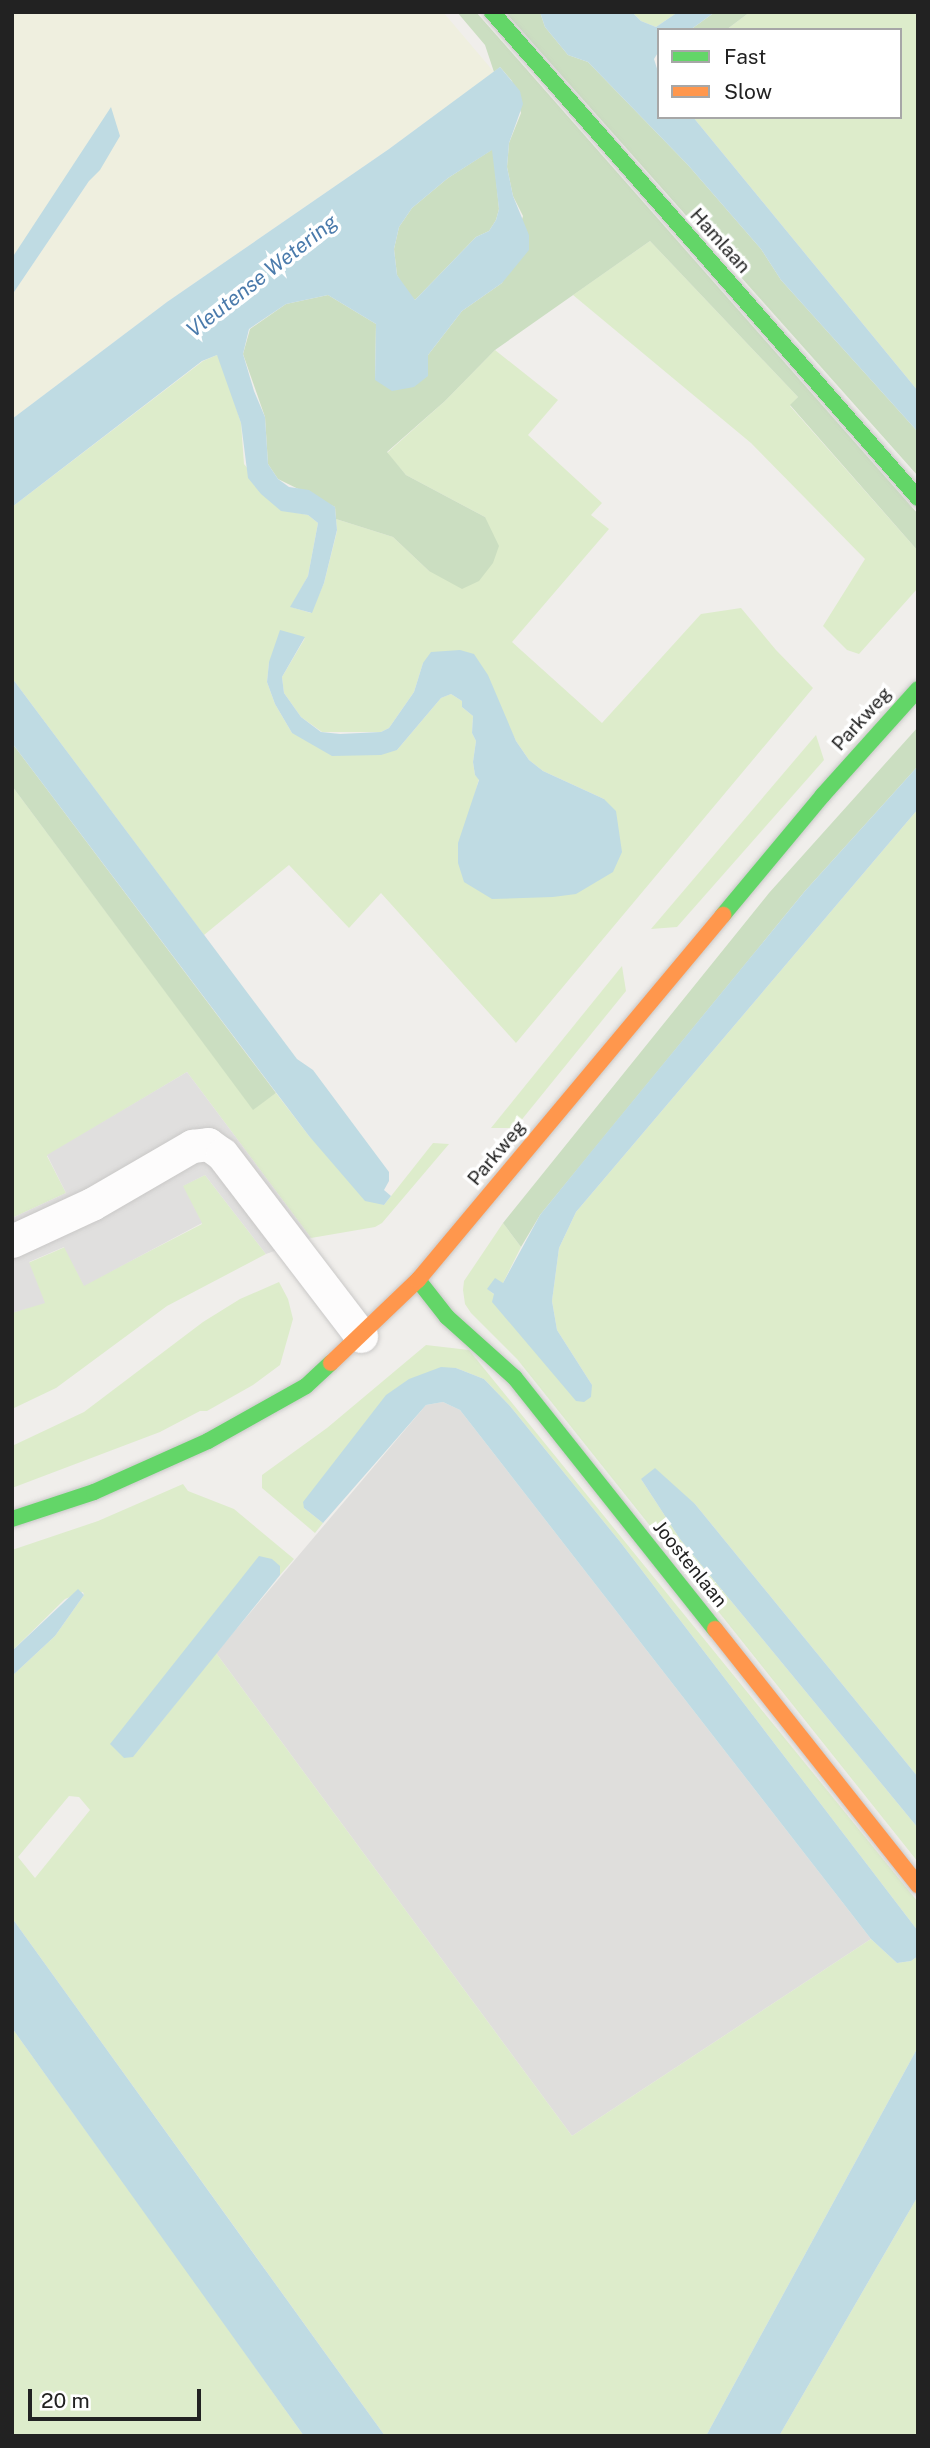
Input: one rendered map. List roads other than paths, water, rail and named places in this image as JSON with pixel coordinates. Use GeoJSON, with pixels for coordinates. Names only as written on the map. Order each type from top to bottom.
{"type":"FeatureCollection","features":[{"type":"Feature","properties":{"kind":"street","name":"Hamlaan"},"geometry":{"type":"LineString","coordinates":[[492,12],[918,498]]}},
{"type":"Feature","properties":{"kind":"street","name":"Parkweg"},"geometry":{"type":"LineString","coordinates":[[12,1519],[94,1492],[208,1441],[306,1386],[361,1336],[418,1280],[823,795],[918,689]]}},
{"type":"Feature","properties":{"kind":"street","name":"Joostenlaan"},"geometry":{"type":"LineString","coordinates":[[418,1280],[447,1317],[515,1377],[918,1885]]}},
{"type":"Feature","properties":{"kind":"lane"},"geometry":{"type":"LineString","coordinates":[[12,1241],[92,1205],[192,1146],[208,1144],[222,1154],[361,1336]]}},
{"type":"Feature","properties":{"kind":"water"},"geometry":{"type":"Polygon","coordinates":[[[540,12],[632,12],[641,21],[656,27],[678,12],[715,12],[693,28],[657,28],[657,54],[654,59],[657,69],[657,119],[695,119],[918,391],[918,432],[781,280],[761,249],[688,165],[588,62],[568,55],[545,27],[540,12]]]}},
{"type":"Feature","properties":{"kind":"water","name":"Vleutense Wetering"},"geometry":{"type":"Polygon","coordinates":[[[500,67],[520,91],[523,104],[509,143],[507,167],[513,196],[529,235],[529,250],[502,283],[462,311],[428,355],[428,376],[414,387],[392,391],[375,380],[376,324],[328,295],[286,304],[249,329],[243,354],[265,417],[268,464],[278,479],[289,487],[309,490],[335,507],[337,530],[324,583],[312,613],[290,607],[308,576],[318,523],[308,515],[281,511],[261,494],[248,478],[241,423],[217,355],[202,361],[12,507],[12,419],[167,302],[389,149],[500,67]],[[492,150],[448,178],[412,208],[399,227],[394,249],[397,275],[415,300],[476,237],[489,231],[499,209],[492,150]]]}},
{"type":"Feature","properties":{"kind":"water"},"geometry":{"type":"Polygon","coordinates":[[[111,107],[120,136],[100,170],[89,181],[12,295],[12,258],[111,107]]]}},
{"type":"Feature","properties":{"kind":"water"},"geometry":{"type":"Polygon","coordinates":[[[280,630],[305,637],[282,677],[284,693],[301,717],[321,732],[381,732],[389,728],[414,692],[423,663],[431,652],[460,650],[474,654],[488,675],[516,741],[529,760],[543,771],[604,799],[616,811],[622,852],[613,872],[576,894],[553,897],[492,899],[464,882],[458,863],[458,843],[479,780],[475,775],[473,762],[476,741],[472,733],[473,716],[462,707],[462,701],[451,694],[441,698],[397,750],[381,755],[332,756],[292,733],[275,704],[267,682],[269,662],[280,630]]]}},
{"type":"Feature","properties":{"kind":"water"},"geometry":{"type":"Polygon","coordinates":[[[12,678],[297,1059],[313,1070],[389,1172],[389,1181],[384,1190],[391,1196],[384,1205],[365,1201],[309,1136],[12,743],[12,678]]]}},
{"type":"Feature","properties":{"kind":"water"},"geometry":{"type":"Polygon","coordinates":[[[918,766],[918,809],[576,1212],[559,1248],[552,1301],[557,1330],[592,1385],[591,1397],[584,1402],[576,1401],[492,1302],[494,1294],[487,1289],[495,1278],[503,1283],[540,1215],[805,891],[918,766]]]}},
{"type":"Feature","properties":{"kind":"water"},"geometry":{"type":"Polygon","coordinates":[[[441,1367],[456,1368],[484,1379],[510,1406],[621,1543],[918,1931],[918,1956],[911,1961],[897,1963],[871,1939],[460,1410],[443,1402],[426,1405],[323,1523],[304,1508],[303,1502],[386,1395],[409,1379],[441,1367]]]}},
{"type":"Feature","properties":{"kind":"water"},"geometry":{"type":"Polygon","coordinates":[[[655,1468],[695,1504],[918,1777],[918,1828],[680,1539],[641,1479],[655,1468]]]}},
{"type":"Feature","properties":{"kind":"water"},"geometry":{"type":"Polygon","coordinates":[[[259,1556],[272,1559],[280,1566],[280,1575],[133,1757],[124,1758],[110,1744],[259,1556]]]}},
{"type":"Feature","properties":{"kind":"water"},"geometry":{"type":"Polygon","coordinates":[[[78,1589],[84,1595],[55,1636],[12,1676],[12,1651],[78,1589]]]}},
{"type":"Feature","properties":{"kind":"water"},"geometry":{"type":"Polygon","coordinates":[[[12,1918],[385,2436],[304,2436],[12,2028],[12,1918]]]}},
{"type":"Feature","properties":{"kind":"water"},"geometry":{"type":"Polygon","coordinates":[[[918,2047],[918,2196],[779,2436],[706,2436],[918,2047]]]}}]}
